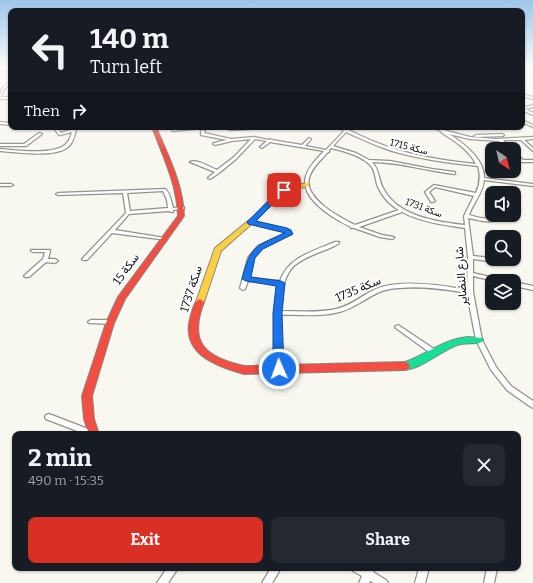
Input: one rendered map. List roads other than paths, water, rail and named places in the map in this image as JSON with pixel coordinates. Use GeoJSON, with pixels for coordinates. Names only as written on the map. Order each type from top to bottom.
{"type":"FeatureCollection","features":[{"type":"Feature","properties":{"kind":"street"},"geometry":{"type":"LineString","coordinates":[[57,130],[60,134],[71,130]]}},
{"type":"Feature","properties":{"kind":"street"},"geometry":{"type":"LineString","coordinates":[[0,150],[48,152],[60,150],[68,145],[74,130]]}},
{"type":"Feature","properties":{"kind":"street"},"geometry":{"type":"LineString","coordinates":[[85,259],[128,213],[182,208],[155,130]]}},
{"type":"Feature","properties":{"kind":"street"},"geometry":{"type":"LineString","coordinates":[[203,130],[202,134],[232,140]]}},
{"type":"Feature","properties":{"kind":"street"},"geometry":{"type":"LineString","coordinates":[[439,130],[456,138],[467,148],[478,165],[482,179],[533,185]]}},
{"type":"Feature","properties":{"kind":"street"},"geometry":{"type":"LineString","coordinates":[[446,130],[453,133],[480,136],[502,135]]}},
{"type":"Feature","properties":{"kind":"street"},"geometry":{"type":"LineString","coordinates":[[231,131],[239,139]]}},
{"type":"Feature","properties":{"kind":"street"},"geometry":{"type":"LineString","coordinates":[[345,131],[308,174],[307,185],[312,196],[322,206],[352,227],[369,234],[392,238]]}},
{"type":"Feature","properties":{"kind":"street","name":"سكة 1715"},"geometry":{"type":"LineString","coordinates":[[345,131],[408,156],[478,165]]}},
{"type":"Feature","properties":{"kind":"street"},"geometry":{"type":"LineString","coordinates":[[0,145],[25,145],[40,134]]}},
{"type":"Feature","properties":{"kind":"street"},"geometry":{"type":"LineString","coordinates":[[215,144],[232,140],[254,138],[328,151]]}},
{"type":"Feature","properties":{"kind":"street"},"geometry":{"type":"LineString","coordinates":[[210,178],[236,158],[254,138]]}},
{"type":"Feature","properties":{"kind":"street"},"geometry":{"type":"LineString","coordinates":[[456,138],[500,140],[533,138]]}},
{"type":"Feature","properties":{"kind":"street"},"geometry":{"type":"LineString","coordinates":[[302,147],[309,139]]}},
{"type":"Feature","properties":{"kind":"street"},"geometry":{"type":"LineString","coordinates":[[522,139],[533,150]]}},
{"type":"Feature","properties":{"kind":"street"},"geometry":{"type":"LineString","coordinates":[[262,147],[270,140]]}},
{"type":"Feature","properties":{"kind":"street"},"geometry":{"type":"LineString","coordinates":[[332,147],[353,153],[368,161],[384,160],[437,172],[454,173]]}},
{"type":"Feature","properties":{"kind":"street"},"geometry":{"type":"LineString","coordinates":[[521,160],[533,161]]}},
{"type":"Feature","properties":{"kind":"street","name":"سكة 1731"},"geometry":{"type":"LineString","coordinates":[[368,161],[374,167],[380,187],[392,203],[403,210],[427,219],[466,227]]}},
{"type":"Feature","properties":{"kind":"street"},"geometry":{"type":"LineString","coordinates":[[192,162],[218,172]]}},
{"type":"Feature","properties":{"kind":"street"},"geometry":{"type":"LineString","coordinates":[[270,176],[289,188]]}},
{"type":"Feature","properties":{"kind":"street","name":"شارع النضاير"},"geometry":{"type":"LineString","coordinates":[[482,179],[477,195],[466,216],[466,227],[471,256],[470,292],[478,340],[493,368],[510,388],[533,405]]}},
{"type":"Feature","properties":{"kind":"street"},"geometry":{"type":"LineString","coordinates":[[0,185],[11,185]]}},
{"type":"Feature","properties":{"kind":"street","name":"سكة 1737"},"geometry":{"type":"LineString","coordinates":[[307,185],[289,188],[280,192],[251,222],[225,244],[215,256],[194,319],[193,332],[195,343],[208,357],[225,366],[244,370],[398,367],[415,364],[449,344],[462,340],[478,340]]}},
{"type":"Feature","properties":{"kind":"street"},"geometry":{"type":"LineString","coordinates":[[433,201],[428,192],[434,186],[477,195]]}},
{"type":"Feature","properties":{"kind":"street"},"geometry":{"type":"LineString","coordinates":[[58,194],[165,190],[171,210]]}},
{"type":"Feature","properties":{"kind":"street"},"geometry":{"type":"LineString","coordinates":[[125,191],[128,213]]}},
{"type":"Feature","properties":{"kind":"street","name":"سكة 15"},"geometry":{"type":"LineString","coordinates":[[92,431],[89,419],[87,396],[110,322],[121,299],[181,216],[182,208]]}},
{"type":"Feature","properties":{"kind":"street"},"geometry":{"type":"LineString","coordinates":[[352,227],[403,210]]}},
{"type":"Feature","properties":{"kind":"street"},"geometry":{"type":"LineString","coordinates":[[466,216],[485,219]]}},
{"type":"Feature","properties":{"kind":"street"},"geometry":{"type":"LineString","coordinates":[[243,288],[251,258],[260,247],[289,234],[284,230],[251,222]]}},
{"type":"Feature","properties":{"kind":"street"},"geometry":{"type":"LineString","coordinates":[[111,231],[165,239]]}},
{"type":"Feature","properties":{"kind":"street"},"geometry":{"type":"LineString","coordinates":[[279,369],[277,313],[281,283],[290,266],[337,243]]}},
{"type":"Feature","properties":{"kind":"street"},"geometry":{"type":"LineString","coordinates":[[27,276],[44,260],[48,251],[33,251]]}},
{"type":"Feature","properties":{"kind":"street"},"geometry":{"type":"LineString","coordinates":[[471,256],[485,258]]}},
{"type":"Feature","properties":{"kind":"street"},"geometry":{"type":"LineString","coordinates":[[44,260],[56,261]]}},
{"type":"Feature","properties":{"kind":"street"},"geometry":{"type":"LineString","coordinates":[[470,274],[485,277]]}},
{"type":"Feature","properties":{"kind":"street"},"geometry":{"type":"LineString","coordinates":[[246,279],[281,283]]}},
{"type":"Feature","properties":{"kind":"street","name":"سكة 1735"},"geometry":{"type":"LineString","coordinates":[[277,313],[328,312],[344,309],[383,288],[400,286],[426,285],[470,292]]}},
{"type":"Feature","properties":{"kind":"street"},"geometry":{"type":"LineString","coordinates":[[521,285],[533,288]]}},
{"type":"Feature","properties":{"kind":"street"},"geometry":{"type":"LineString","coordinates":[[91,322],[110,322]]}},
{"type":"Feature","properties":{"kind":"street"},"geometry":{"type":"LineString","coordinates":[[398,327],[435,353]]}},
{"type":"Feature","properties":{"kind":"street","name":"سكة 15"},"geometry":{"type":"LineString","coordinates":[[49,417],[85,431]]}},
{"type":"Feature","properties":{"kind":"street"},"geometry":{"type":"LineString","coordinates":[[162,583],[171,571]]}},
{"type":"Feature","properties":{"kind":"street"},"geometry":{"type":"LineString","coordinates":[[267,583],[274,571]]}},
{"type":"Feature","properties":{"kind":"street"},"geometry":{"type":"LineString","coordinates":[[420,583],[423,571]]}},
{"type":"Feature","properties":{"kind":"street"},"geometry":{"type":"LineString","coordinates":[[489,583],[491,571]]}},
{"type":"Feature","properties":{"kind":"street"},"geometry":{"type":"LineString","coordinates":[[367,575],[383,583]]}}]}
